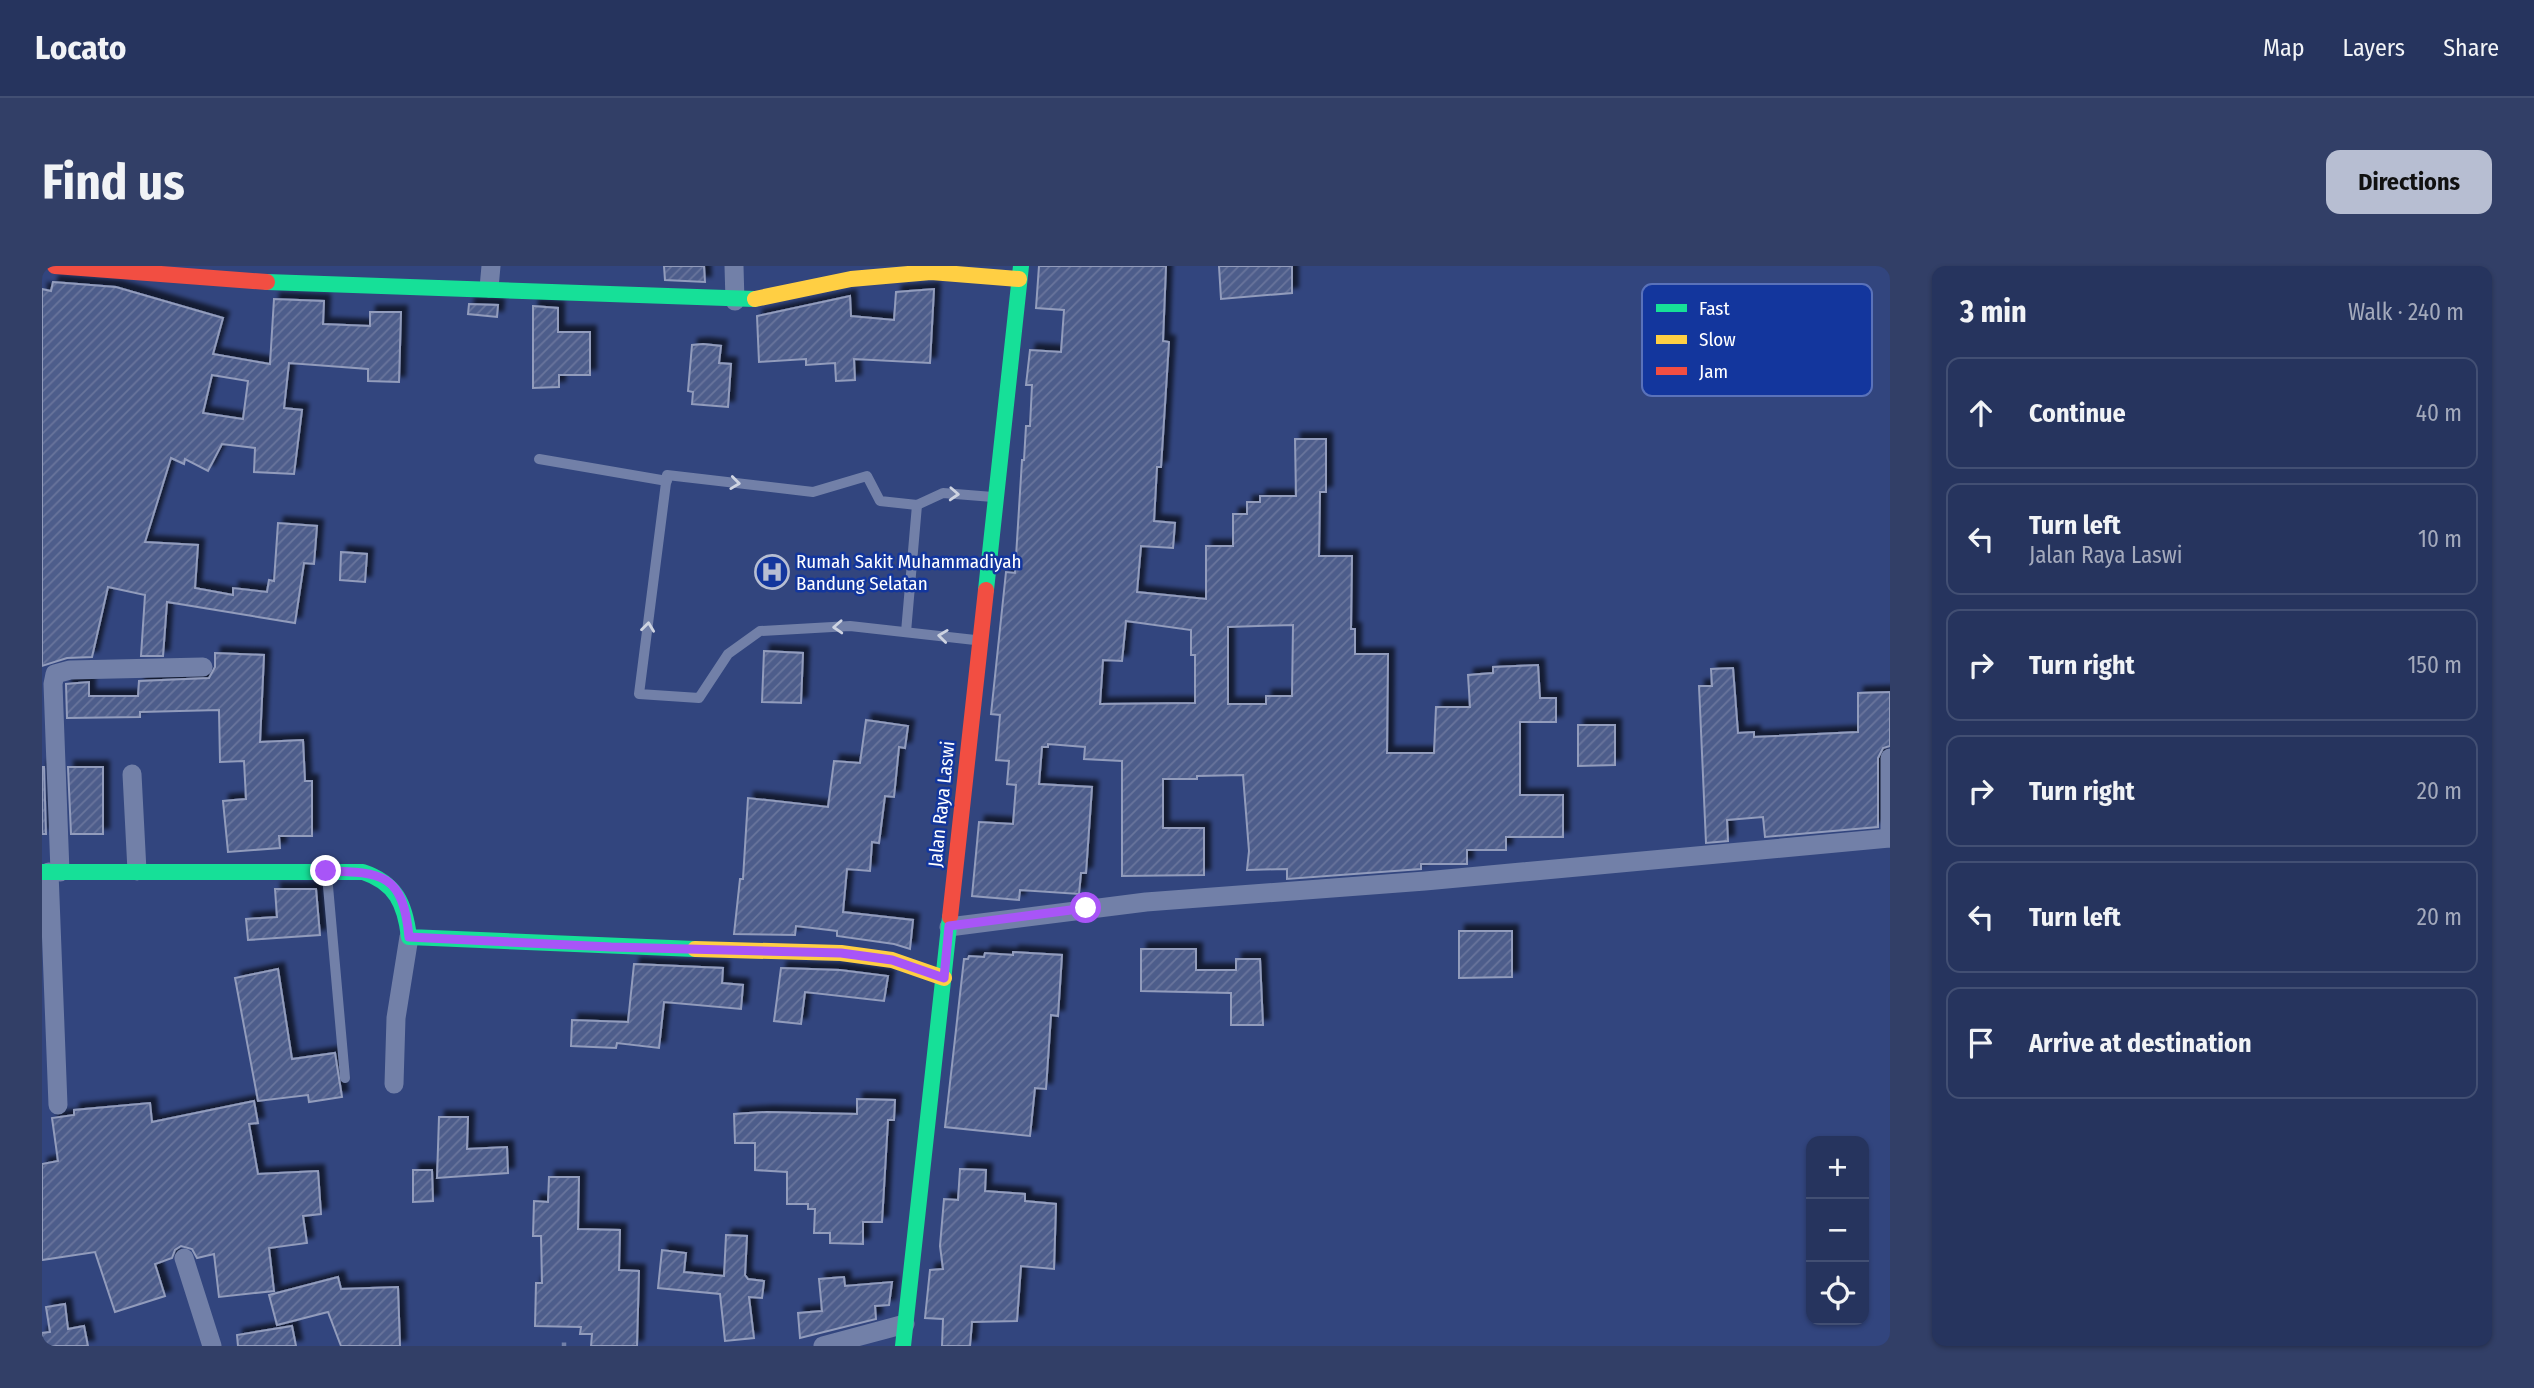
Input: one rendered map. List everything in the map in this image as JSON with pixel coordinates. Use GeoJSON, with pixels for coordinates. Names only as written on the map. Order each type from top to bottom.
{"type":"FeatureCollection","features":[{"type":"Feature","properties":{"kind":"street"},"geometry":{"type":"LineString","coordinates":[[54,266],[365,276],[489,288],[735,301],[775,298],[851,279],[932,272],[1020,273]]}},
{"type":"Feature","properties":{"kind":"street"},"geometry":{"type":"LineString","coordinates":[[489,288],[491,266]]}},
{"type":"Feature","properties":{"kind":"street"},"geometry":{"type":"LineString","coordinates":[[734,266],[735,301]]}},
{"type":"Feature","properties":{"kind":"street","name":"Jalan Raya Laswi"},"geometry":{"type":"LineString","coordinates":[[903,1346],[1020,273]]}},
{"type":"Feature","properties":{"kind":"street"},"geometry":{"type":"LineString","coordinates":[[58,1105],[50,872],[53,684],[49,674],[70,670],[203,667]]}},
{"type":"Feature","properties":{"kind":"street"},"geometry":{"type":"LineString","coordinates":[[948,930],[1146,902],[1425,881],[1890,838],[1890,758]]}},
{"type":"Feature","properties":{"kind":"street"},"geometry":{"type":"LineString","coordinates":[[132,775],[137,871]]}},
{"type":"Feature","properties":{"kind":"street"},"geometry":{"type":"LineString","coordinates":[[50,872],[326,871],[377,875],[394,886],[404,899],[409,937],[397,1018],[394,1084]]}},
{"type":"Feature","properties":{"kind":"street"},"geometry":{"type":"LineString","coordinates":[[409,937],[611,947],[841,953],[892,960],[944,978]]}},
{"type":"Feature","properties":{"kind":"street"},"geometry":{"type":"LineString","coordinates":[[184,1258],[212,1346]]}},
{"type":"Feature","properties":{"kind":"street"},"geometry":{"type":"LineString","coordinates":[[823,1346],[905,1324]]}},
{"type":"Feature","properties":{"kind":"lane"},"geometry":{"type":"LineString","coordinates":[[539,459],[667,481]]}},
{"type":"Feature","properties":{"kind":"lane"},"geometry":{"type":"LineString","coordinates":[[979,640],[850,626],[760,631],[728,654],[699,698],[639,694],[667,475],[813,492],[867,476],[880,501],[917,505],[943,493],[994,497]]}},
{"type":"Feature","properties":{"kind":"lane"},"geometry":{"type":"LineString","coordinates":[[906,632],[917,505]]}},
{"type":"Feature","properties":{"kind":"lane"},"geometry":{"type":"LineString","coordinates":[[326,871],[335,939],[345,1078]]}},
{"type":"Feature","properties":{"kind":"building"},"geometry":{"type":"Polygon","coordinates":[[[664,266],[704,266],[705,282],[665,280],[664,266]]]}},
{"type":"Feature","properties":{"kind":"building"},"geometry":{"type":"Polygon","coordinates":[[[1039,266],[1166,266],[1163,341],[1169,342],[1161,467],[1157,467],[1154,521],[1175,523],[1173,548],[1141,546],[1137,592],[1206,599],[1206,546],[1233,546],[1233,514],[1247,514],[1247,502],[1260,502],[1260,496],[1296,496],[1295,439],[1326,439],[1326,492],[1320,492],[1319,556],[1352,556],[1351,629],[1355,629],[1355,654],[1388,654],[1387,753],[1434,753],[1436,707],[1470,707],[1468,675],[1493,673],[1493,667],[1538,665],[1540,698],[1556,698],[1556,722],[1520,722],[1520,795],[1563,795],[1563,837],[1506,837],[1506,850],[1467,850],[1467,864],[1421,864],[1421,869],[1287,879],[1287,869],[1247,870],[1249,851],[1243,775],[1163,779],[1163,828],[1204,828],[1204,875],[1122,876],[1122,761],[1084,759],[1085,747],[1048,744],[1048,747],[1042,747],[1039,784],[1092,787],[1086,873],[1081,873],[1079,894],[1020,890],[1019,900],[972,896],[979,822],[1013,824],[1016,785],[1007,784],[1009,761],[996,760],[1000,715],[991,714],[1006,572],[1015,573],[1022,460],[1026,426],[1030,426],[1032,385],[1026,385],[1030,350],[1061,352],[1064,310],[1036,308],[1039,266]],[[1126,621],[1122,661],[1103,660],[1100,704],[1195,703],[1195,655],[1191,655],[1191,630],[1126,621]],[[1293,625],[1228,627],[1228,704],[1266,704],[1266,696],[1292,696],[1293,625]]]}},
{"type":"Feature","properties":{"kind":"building"},"geometry":{"type":"Polygon","coordinates":[[[1219,266],[1292,266],[1292,293],[1221,299],[1219,266]]]}},
{"type":"Feature","properties":{"kind":"building"},"geometry":{"type":"Polygon","coordinates":[[[53,282],[116,287],[223,318],[213,354],[270,364],[274,299],[324,301],[323,324],[370,326],[370,312],[401,312],[399,382],[368,381],[368,369],[289,363],[284,408],[302,410],[294,474],[254,472],[255,448],[222,444],[208,471],[185,459],[184,464],[171,458],[145,542],[198,545],[195,588],[233,595],[233,588],[267,592],[269,580],[274,581],[278,523],[317,526],[314,564],[304,563],[295,623],[167,602],[163,656],[141,656],[145,595],[108,587],[92,657],[67,658],[42,666],[42,289],[51,291],[53,282]],[[212,375],[203,413],[243,419],[248,381],[212,375]]]}},
{"type":"Feature","properties":{"kind":"building"},"geometry":{"type":"Polygon","coordinates":[[[934,289],[930,363],[854,359],[855,380],[836,381],[835,363],[806,365],[806,359],[759,362],[757,316],[850,296],[851,316],[894,320],[896,292],[934,289]]]}},
{"type":"Feature","properties":{"kind":"building"},"geometry":{"type":"Polygon","coordinates":[[[469,304],[498,305],[497,317],[468,314],[469,304]]]}},
{"type":"Feature","properties":{"kind":"building"},"geometry":{"type":"Polygon","coordinates":[[[533,306],[558,308],[558,332],[590,332],[590,375],[559,375],[559,387],[533,388],[533,306]]]}},
{"type":"Feature","properties":{"kind":"building"},"geometry":{"type":"Polygon","coordinates":[[[692,345],[721,346],[719,363],[731,364],[728,407],[692,404],[693,392],[688,391],[692,345]]]}},
{"type":"Feature","properties":{"kind":"building"},"geometry":{"type":"Polygon","coordinates":[[[341,552],[367,554],[365,582],[340,580],[341,552]]]}},
{"type":"Feature","properties":{"kind":"building"},"geometry":{"type":"Polygon","coordinates":[[[764,651],[803,653],[801,703],[762,702],[764,651]]]}},
{"type":"Feature","properties":{"kind":"building"},"geometry":{"type":"Polygon","coordinates":[[[215,653],[264,655],[260,742],[303,740],[305,781],[312,781],[312,836],[279,836],[280,848],[228,852],[223,801],[246,799],[244,761],[220,762],[219,710],[140,712],[140,717],[67,718],[66,684],[89,682],[89,696],[138,696],[139,681],[209,678],[215,667],[215,653]]]}},
{"type":"Feature","properties":{"kind":"building"},"geometry":{"type":"Polygon","coordinates":[[[1733,668],[1738,733],[1754,732],[1754,737],[1858,732],[1858,693],[1890,692],[1890,746],[1883,748],[1878,758],[1878,827],[1765,837],[1763,817],[1727,820],[1728,841],[1706,843],[1699,686],[1712,686],[1711,669],[1733,668]]]}},
{"type":"Feature","properties":{"kind":"building"},"geometry":{"type":"Polygon","coordinates":[[[866,720],[908,726],[905,748],[899,747],[894,797],[885,796],[879,843],[872,842],[870,871],[847,869],[843,912],[913,920],[910,949],[894,944],[837,936],[837,931],[796,926],[795,935],[734,934],[740,879],[743,879],[748,798],[828,807],[834,761],[860,763],[866,720]]]}},
{"type":"Feature","properties":{"kind":"building"},"geometry":{"type":"Polygon","coordinates":[[[1578,725],[1615,725],[1615,765],[1578,766],[1578,725]]]}},
{"type":"Feature","properties":{"kind":"building"},"geometry":{"type":"Polygon","coordinates":[[[44,767],[46,834],[42,834],[44,767]]]}},
{"type":"Feature","properties":{"kind":"building"},"geometry":{"type":"Polygon","coordinates":[[[68,767],[103,767],[103,834],[71,834],[68,767]]]}},
{"type":"Feature","properties":{"kind":"building"},"geometry":{"type":"Polygon","coordinates":[[[275,889],[316,889],[320,935],[248,940],[246,919],[277,917],[275,889]]]}},
{"type":"Feature","properties":{"kind":"building"},"geometry":{"type":"Polygon","coordinates":[[[1459,931],[1512,931],[1512,977],[1459,978],[1459,931]]]}},
{"type":"Feature","properties":{"kind":"building"},"geometry":{"type":"Polygon","coordinates":[[[1141,949],[1196,949],[1196,970],[1236,970],[1236,959],[1260,959],[1263,1025],[1231,1025],[1231,993],[1141,991],[1141,949]]]}},
{"type":"Feature","properties":{"kind":"building"},"geometry":{"type":"Polygon","coordinates":[[[1013,952],[1062,955],[1058,1016],[1051,1015],[1046,1089],[1035,1088],[1030,1136],[945,1127],[964,959],[969,956],[984,957],[985,953],[1013,955],[1013,952]]]}},
{"type":"Feature","properties":{"kind":"building"},"geometry":{"type":"Polygon","coordinates":[[[634,964],[723,968],[722,983],[743,985],[741,1009],[664,1002],[659,1048],[617,1043],[616,1048],[571,1046],[572,1020],[628,1022],[634,964]]]}},
{"type":"Feature","properties":{"kind":"building"},"geometry":{"type":"Polygon","coordinates":[[[781,968],[840,970],[888,976],[884,1001],[805,992],[801,1024],[774,1021],[781,968]]]}},
{"type":"Feature","properties":{"kind":"building"},"geometry":{"type":"Polygon","coordinates":[[[278,969],[292,1059],[335,1053],[342,1097],[309,1102],[308,1095],[258,1101],[235,978],[278,969]]]}},
{"type":"Feature","properties":{"kind":"building"},"geometry":{"type":"Polygon","coordinates":[[[857,1099],[895,1100],[894,1120],[888,1120],[882,1222],[863,1222],[863,1244],[830,1243],[830,1233],[814,1233],[815,1209],[808,1209],[808,1204],[787,1204],[787,1172],[755,1170],[755,1143],[735,1143],[734,1114],[857,1114],[857,1099]]]}},
{"type":"Feature","properties":{"kind":"building"},"geometry":{"type":"Polygon","coordinates":[[[254,1101],[258,1123],[249,1124],[258,1174],[318,1171],[321,1214],[303,1216],[307,1243],[269,1248],[274,1291],[219,1297],[214,1254],[197,1258],[192,1249],[181,1246],[175,1250],[172,1258],[155,1264],[165,1296],[115,1312],[95,1252],[42,1260],[42,1164],[58,1161],[52,1118],[74,1115],[74,1110],[150,1103],[152,1122],[254,1101]]]}},
{"type":"Feature","properties":{"kind":"building"},"geometry":{"type":"Polygon","coordinates":[[[439,1117],[468,1117],[467,1149],[507,1147],[508,1173],[437,1178],[439,1117]]]}},
{"type":"Feature","properties":{"kind":"building"},"geometry":{"type":"Polygon","coordinates":[[[960,1169],[986,1170],[985,1191],[1025,1194],[1025,1201],[1056,1204],[1054,1269],[1021,1266],[1017,1321],[972,1322],[970,1346],[942,1346],[943,1319],[925,1318],[930,1270],[943,1269],[940,1246],[944,1199],[958,1200],[960,1169]]]}},
{"type":"Feature","properties":{"kind":"building"},"geometry":{"type":"Polygon","coordinates":[[[413,1170],[432,1170],[433,1201],[413,1202],[413,1170]]]}},
{"type":"Feature","properties":{"kind":"building"},"geometry":{"type":"Polygon","coordinates":[[[549,1177],[579,1177],[578,1229],[620,1230],[619,1270],[639,1271],[637,1346],[591,1346],[592,1334],[580,1334],[581,1327],[535,1326],[536,1283],[542,1283],[541,1236],[533,1236],[534,1201],[548,1202],[549,1177]]]}},
{"type":"Feature","properties":{"kind":"building"},"geometry":{"type":"Polygon","coordinates":[[[726,1235],[747,1236],[745,1275],[748,1279],[764,1281],[762,1298],[749,1297],[754,1338],[725,1341],[720,1294],[658,1288],[662,1250],[686,1253],[684,1272],[724,1276],[726,1235]]]}},
{"type":"Feature","properties":{"kind":"building"},"geometry":{"type":"Polygon","coordinates":[[[338,1277],[341,1289],[398,1287],[400,1346],[341,1346],[328,1312],[277,1325],[269,1295],[338,1277]]]}},
{"type":"Feature","properties":{"kind":"building"},"geometry":{"type":"Polygon","coordinates":[[[844,1277],[845,1286],[892,1282],[889,1305],[875,1306],[876,1319],[800,1338],[798,1313],[822,1311],[819,1279],[844,1277]]]}},
{"type":"Feature","properties":{"kind":"building"},"geometry":{"type":"Polygon","coordinates":[[[65,1304],[68,1329],[84,1326],[88,1346],[42,1346],[42,1333],[50,1332],[46,1307],[65,1304]]]}},
{"type":"Feature","properties":{"kind":"building"},"geometry":{"type":"Polygon","coordinates":[[[292,1326],[296,1346],[238,1346],[237,1335],[292,1326]]]}},
{"type":"Feature","properties":{"kind":"traffic: fast"},"geometry":{"type":"LineString","coordinates":[[986,590],[1021,266]]}},
{"type":"Feature","properties":{"kind":"traffic: fast"},"geometry":{"type":"LineString","coordinates":[[267,282],[755,299]]}},
{"type":"Feature","properties":{"kind":"traffic: fast"},"geometry":{"type":"LineString","coordinates":[[42,872],[363,872],[384,882],[397,896],[405,914],[409,937],[695,949]]}},
{"type":"Feature","properties":{"kind":"traffic: fast"},"geometry":{"type":"LineString","coordinates":[[903,1346],[950,917]]}},
{"type":"Feature","properties":{"kind":"traffic: slow"},"geometry":{"type":"LineString","coordinates":[[755,299],[851,279],[931,272],[1019,279]]}},
{"type":"Feature","properties":{"kind":"traffic: slow"},"geometry":{"type":"LineString","coordinates":[[695,949],[841,953],[892,960],[944,978]]}},
{"type":"Feature","properties":{"kind":"traffic: jam"},"geometry":{"type":"LineString","coordinates":[[55,266],[267,282]]}},
{"type":"Feature","properties":{"kind":"traffic: jam"},"geometry":{"type":"LineString","coordinates":[[950,917],[986,590]]}},
{"type":"Feature","properties":{"kind":"place","name":"Rumah Sakit Muhammadiyah Bandung Selatan"},"geometry":{"type":"Point","coordinates":[772,572]}},
{"type":"Feature","properties":{"kind":"route"},"geometry":{"type":"LineString","coordinates":[[326,871],[377,875],[394,886],[404,899],[409,937],[611,947],[841,953],[892,960],[944,978],[949,926],[1086,908]]}}]}
